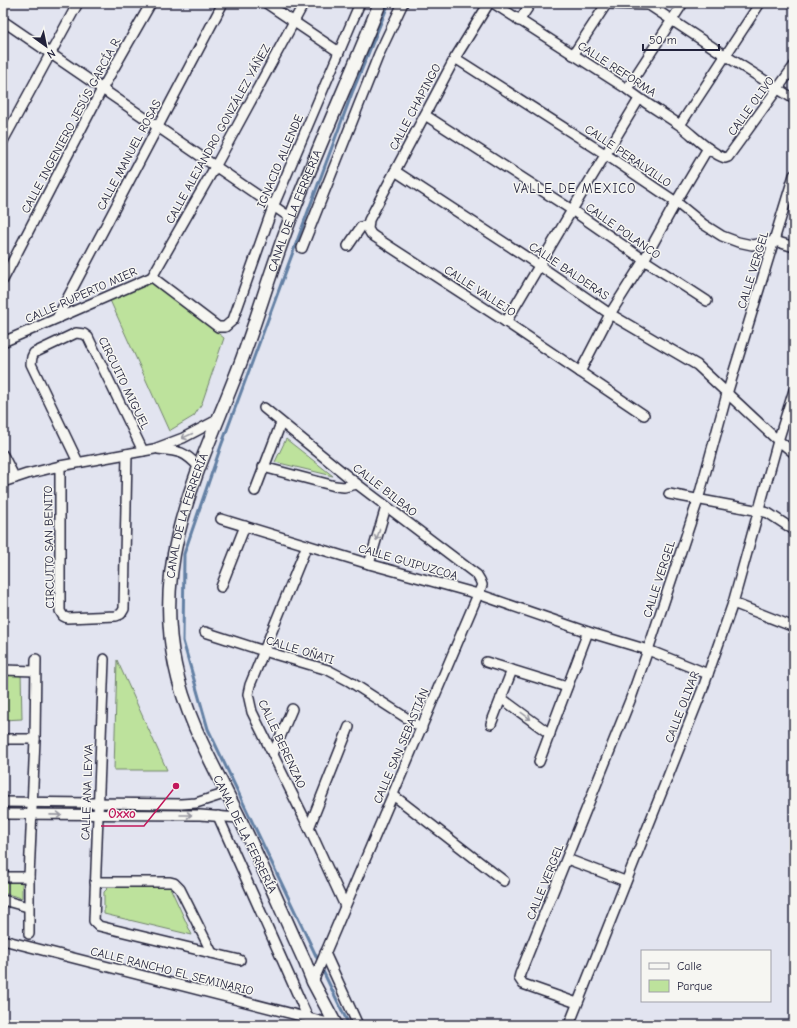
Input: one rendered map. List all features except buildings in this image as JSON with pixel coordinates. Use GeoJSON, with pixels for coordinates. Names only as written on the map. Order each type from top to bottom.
{"type":"FeatureCollection","features":[{"type":"Feature","properties":{"kind":"street"},"geometry":{"type":"LineString","coordinates":[[3,141],[78,3]]}},
{"type":"Feature","properties":{"kind":"street","name":"CALLE INGENIERO JESÚS GARCÍA R."},"geometry":{"type":"LineString","coordinates":[[3,280],[102,89],[151,3]]}},
{"type":"Feature","properties":{"kind":"street","name":"CALLE MANUEL ROSAS"},"geometry":{"type":"LineString","coordinates":[[57,318],[223,3]]}},
{"type":"Feature","properties":{"kind":"street"},"geometry":{"type":"LineString","coordinates":[[266,3],[339,52]]}},
{"type":"Feature","properties":{"kind":"street","name":"CALLE ALEJANDRO GONZÁLEZ YÁÑEZ"},"geometry":{"type":"LineString","coordinates":[[152,277],[215,167],[304,3]]}},
{"type":"Feature","properties":{"kind":"street","name":"IGNACIO ALLENDE"},"geometry":{"type":"LineString","coordinates":[[225,327],[233,320],[273,207],[360,3]]}},
{"type":"Feature","properties":{"kind":"street","name":"CANAL DE LA FERRERÍA"},"geometry":{"type":"LineString","coordinates":[[336,1025],[313,982],[239,818],[210,760],[184,700],[175,666],[168,603],[171,565],[175,545],[199,467],[249,340],[291,218],[380,3]]}},
{"type":"Feature","properties":{"kind":"street"},"geometry":{"type":"LineString","coordinates":[[302,248],[379,54],[403,3]]}},
{"type":"Feature","properties":{"kind":"street","name":"CALLE CHAPINGO"},"geometry":{"type":"LineString","coordinates":[[368,228],[368,220],[455,58],[490,3]]}},
{"type":"Feature","properties":{"kind":"street","name":"CALLE REFORMA"},"geometry":{"type":"LineString","coordinates":[[493,3],[627,89],[639,99],[680,125],[708,148],[725,158]]}},
{"type":"Feature","properties":{"kind":"street"},"geometry":{"type":"LineString","coordinates":[[519,21],[531,3]]}},
{"type":"Feature","properties":{"kind":"street"},"geometry":{"type":"LineString","coordinates":[[627,89],[683,3]]}},
{"type":"Feature","properties":{"kind":"street"},"geometry":{"type":"LineString","coordinates":[[680,125],[760,3]]}},
{"type":"Feature","properties":{"kind":"street"},"geometry":{"type":"LineString","coordinates":[[573,55],[607,4],[647,4],[794,99]]}},
{"type":"Feature","properties":{"kind":"street"},"geometry":{"type":"LineString","coordinates":[[3,21],[291,218]]}},
{"type":"Feature","properties":{"kind":"street","name":"CALLE PERALVILLO"},"geometry":{"type":"LineString","coordinates":[[455,58],[605,154],[676,202],[703,224],[727,238],[752,244],[774,241],[794,246]]}},
{"type":"Feature","properties":{"kind":"street","name":"CALLE OLIVO"},"geometry":{"type":"LineString","coordinates":[[725,158],[728,157],[794,66]]}},
{"type":"Feature","properties":{"kind":"street"},"geometry":{"type":"LineString","coordinates":[[506,322],[639,99]]}},
{"type":"Feature","properties":{"kind":"street","name":"CALLE POLANCO"},"geometry":{"type":"LineString","coordinates":[[425,115],[572,210],[644,260],[707,301]]}},
{"type":"Feature","properties":{"kind":"street"},"geometry":{"type":"LineString","coordinates":[[580,372],[610,314],[644,260],[708,148]]}},
{"type":"Feature","properties":{"kind":"street","name":"CALLE BALDERAS"},"geometry":{"type":"LineString","coordinates":[[395,171],[540,266],[610,314],[697,365],[778,441],[794,452]]}},
{"type":"Feature","properties":{"kind":"street","name":"CALLE VERGEL"},"geometry":{"type":"LineString","coordinates":[[577,1003],[523,984],[520,981],[520,974],[631,698],[648,650],[698,500],[727,394],[794,175]]}},
{"type":"Feature","properties":{"kind":"street"},"geometry":{"type":"LineString","coordinates":[[348,246],[361,227],[368,228]]}},
{"type":"Feature","properties":{"kind":"street","name":"CALLE VALLEJO"},"geometry":{"type":"LineString","coordinates":[[368,228],[371,234],[375,237],[506,322],[644,415]]}},
{"type":"Feature","properties":{"kind":"street","name":"CALLE RUPERTO MIER"},"geometry":{"type":"LineString","coordinates":[[3,342],[152,277],[218,327],[225,327]]}},
{"type":"Feature","properties":{"kind":"street","name":"CIRCUITO MIGUEL"},"geometry":{"type":"LineString","coordinates":[[78,462],[31,364],[34,353],[76,333],[84,334],[88,337],[144,451]]}},
{"type":"Feature","properties":{"kind":"street","name":"CALLE OLIVAR"},"geometry":{"type":"LineString","coordinates":[[568,1025],[696,708],[733,603],[760,511],[778,441],[794,390]]}},
{"type":"Feature","properties":{"kind":"street","name":"CALLE BILBAO"},"geometry":{"type":"LineString","coordinates":[[264,408],[386,507],[476,575],[482,585],[478,594]]}},
{"type":"Feature","properties":{"kind":"street"},"geometry":{"type":"LineString","coordinates":[[3,482],[78,462],[154,449],[183,438],[219,419]]}},
{"type":"Feature","properties":{"kind":"street"},"geometry":{"type":"LineString","coordinates":[[255,491],[281,423]]}},
{"type":"Feature","properties":{"kind":"street"},"geometry":{"type":"LineString","coordinates":[[154,449],[177,451],[188,456],[199,467]]}},
{"type":"Feature","properties":{"kind":"street","name":"CIRCUITO SAN BENITO"},"geometry":{"type":"LineString","coordinates":[[60,466],[60,611],[63,616],[67,618],[116,616],[121,614],[124,609],[127,454]]}},
{"type":"Feature","properties":{"kind":"street"},"geometry":{"type":"LineString","coordinates":[[3,455],[15,478]]}},
{"type":"Feature","properties":{"kind":"street"},"geometry":{"type":"LineString","coordinates":[[263,467],[344,488],[357,484]]}},
{"type":"Feature","properties":{"kind":"street"},"geometry":{"type":"LineString","coordinates":[[669,494],[768,513],[794,530]]}},
{"type":"Feature","properties":{"kind":"street"},"geometry":{"type":"LineString","coordinates":[[369,564],[386,507]]}},
{"type":"Feature","properties":{"kind":"street","name":"CALLE GUIPUZCOA"},"geometry":{"type":"LineString","coordinates":[[221,519],[369,564],[478,594],[588,632],[648,650],[708,674]]}},
{"type":"Feature","properties":{"kind":"street"},"geometry":{"type":"LineString","coordinates":[[221,587],[245,526]]}},
{"type":"Feature","properties":{"kind":"street","name":"CALLE BERENZAO"},"geometry":{"type":"LineString","coordinates":[[306,545],[250,685],[248,694],[252,712],[309,828],[345,906]]}},
{"type":"Feature","properties":{"kind":"street","name":"CALLE SAN SEBASTIÁN"},"geometry":{"type":"LineString","coordinates":[[313,982],[478,594]]}},
{"type":"Feature","properties":{"kind":"street"},"geometry":{"type":"LineString","coordinates":[[733,603],[794,627]]}},
{"type":"Feature","properties":{"kind":"street","name":"CALLE OÑATI"},"geometry":{"type":"LineString","coordinates":[[205,632],[328,670],[360,688],[422,728]]}},
{"type":"Feature","properties":{"kind":"street"},"geometry":{"type":"LineString","coordinates":[[539,762],[588,632]]}},
{"type":"Feature","properties":{"kind":"street","name":"CALLE ANA LEYVA"},"geometry":{"type":"LineString","coordinates":[[104,658],[94,921],[97,925],[212,953]]}},
{"type":"Feature","properties":{"kind":"street"},"geometry":{"type":"LineString","coordinates":[[29,934],[28,906],[35,739],[36,660]]}},
{"type":"Feature","properties":{"kind":"street"},"geometry":{"type":"LineString","coordinates":[[486,662],[567,687]]}},
{"type":"Feature","properties":{"kind":"street"},"geometry":{"type":"LineString","coordinates":[[3,670],[35,671]]}},
{"type":"Feature","properties":{"kind":"street"},"geometry":{"type":"LineString","coordinates":[[491,724],[512,670]]}},
{"type":"Feature","properties":{"kind":"street"},"geometry":{"type":"LineString","coordinates":[[502,698],[550,734]]}},
{"type":"Feature","properties":{"kind":"street"},"geometry":{"type":"LineString","coordinates":[[273,754],[292,709]]}},
{"type":"Feature","properties":{"kind":"street"},"geometry":{"type":"LineString","coordinates":[[309,828],[349,727]]}},
{"type":"Feature","properties":{"kind":"street"},"geometry":{"type":"LineString","coordinates":[[3,739],[35,739]]}},
{"type":"Feature","properties":{"kind":"street"},"geometry":{"type":"LineString","coordinates":[[3,802],[189,804],[227,793]]}},
{"type":"Feature","properties":{"kind":"street"},"geometry":{"type":"LineString","coordinates":[[393,795],[504,881]]}},
{"type":"Feature","properties":{"kind":"street"},"geometry":{"type":"LineString","coordinates":[[3,814],[218,816],[239,818]]}},
{"type":"Feature","properties":{"kind":"street"},"geometry":{"type":"LineString","coordinates":[[218,816],[308,1018]]}},
{"type":"Feature","properties":{"kind":"street"},"geometry":{"type":"LineString","coordinates":[[567,859],[625,881]]}},
{"type":"Feature","properties":{"kind":"street"},"geometry":{"type":"LineString","coordinates":[[3,877],[29,877]]}},
{"type":"Feature","properties":{"kind":"street"},"geometry":{"type":"LineString","coordinates":[[95,882],[174,883],[180,889],[212,953],[240,960]]}},
{"type":"Feature","properties":{"kind":"street"},"geometry":{"type":"LineString","coordinates":[[3,900],[28,906]]}},
{"type":"Feature","properties":{"kind":"street","name":"CALLE RANCHO EL SEMINARIO"},"geometry":{"type":"LineString","coordinates":[[3,940],[336,1025]]}},
{"type":"Feature","properties":{"kind":"street"},"geometry":{"type":"LineString","coordinates":[[325,953],[358,1025]]}},
{"type":"Feature","properties":{"kind":"green space"},"geometry":{"type":"Polygon","coordinates":[[[150,279],[224,338],[202,403],[194,416],[169,431],[109,298],[150,279]]]}},
{"type":"Feature","properties":{"kind":"green space"},"geometry":{"type":"Polygon","coordinates":[[[286,439],[333,476],[275,462],[286,439]]]}},
{"type":"Feature","properties":{"kind":"green space"},"geometry":{"type":"Polygon","coordinates":[[[117,660],[167,770],[114,770],[117,660]]]}},
{"type":"Feature","properties":{"kind":"green space"},"geometry":{"type":"Polygon","coordinates":[[[3,672],[21,672],[22,719],[3,720],[3,672]]]}},
{"type":"Feature","properties":{"kind":"green space"},"geometry":{"type":"Polygon","coordinates":[[[22,877],[22,898],[3,893],[3,878],[22,877]]]}},
{"type":"Feature","properties":{"kind":"green space"},"geometry":{"type":"Polygon","coordinates":[[[113,883],[169,885],[192,935],[104,914],[104,892],[113,883]]]}},
{"type":"Feature","properties":{"kind":"waterway"},"geometry":{"type":"LineString","coordinates":[[319,962],[208,729],[183,641],[184,554],[221,446],[352,93],[389,3]]}},
{"type":"Feature","properties":{"kind":"waterway"},"geometry":{"type":"LineString","coordinates":[[321,967],[349,1025]]}},
{"type":"Feature","properties":{"kind":"place","name":"Oxxo"},"geometry":{"type":"Point","coordinates":[176,786]}},
{"type":"Feature","properties":{"kind":"district","name":"VALLE DE MEXICO"},"geometry":{"type":"Point","coordinates":[575,188]}}]}
